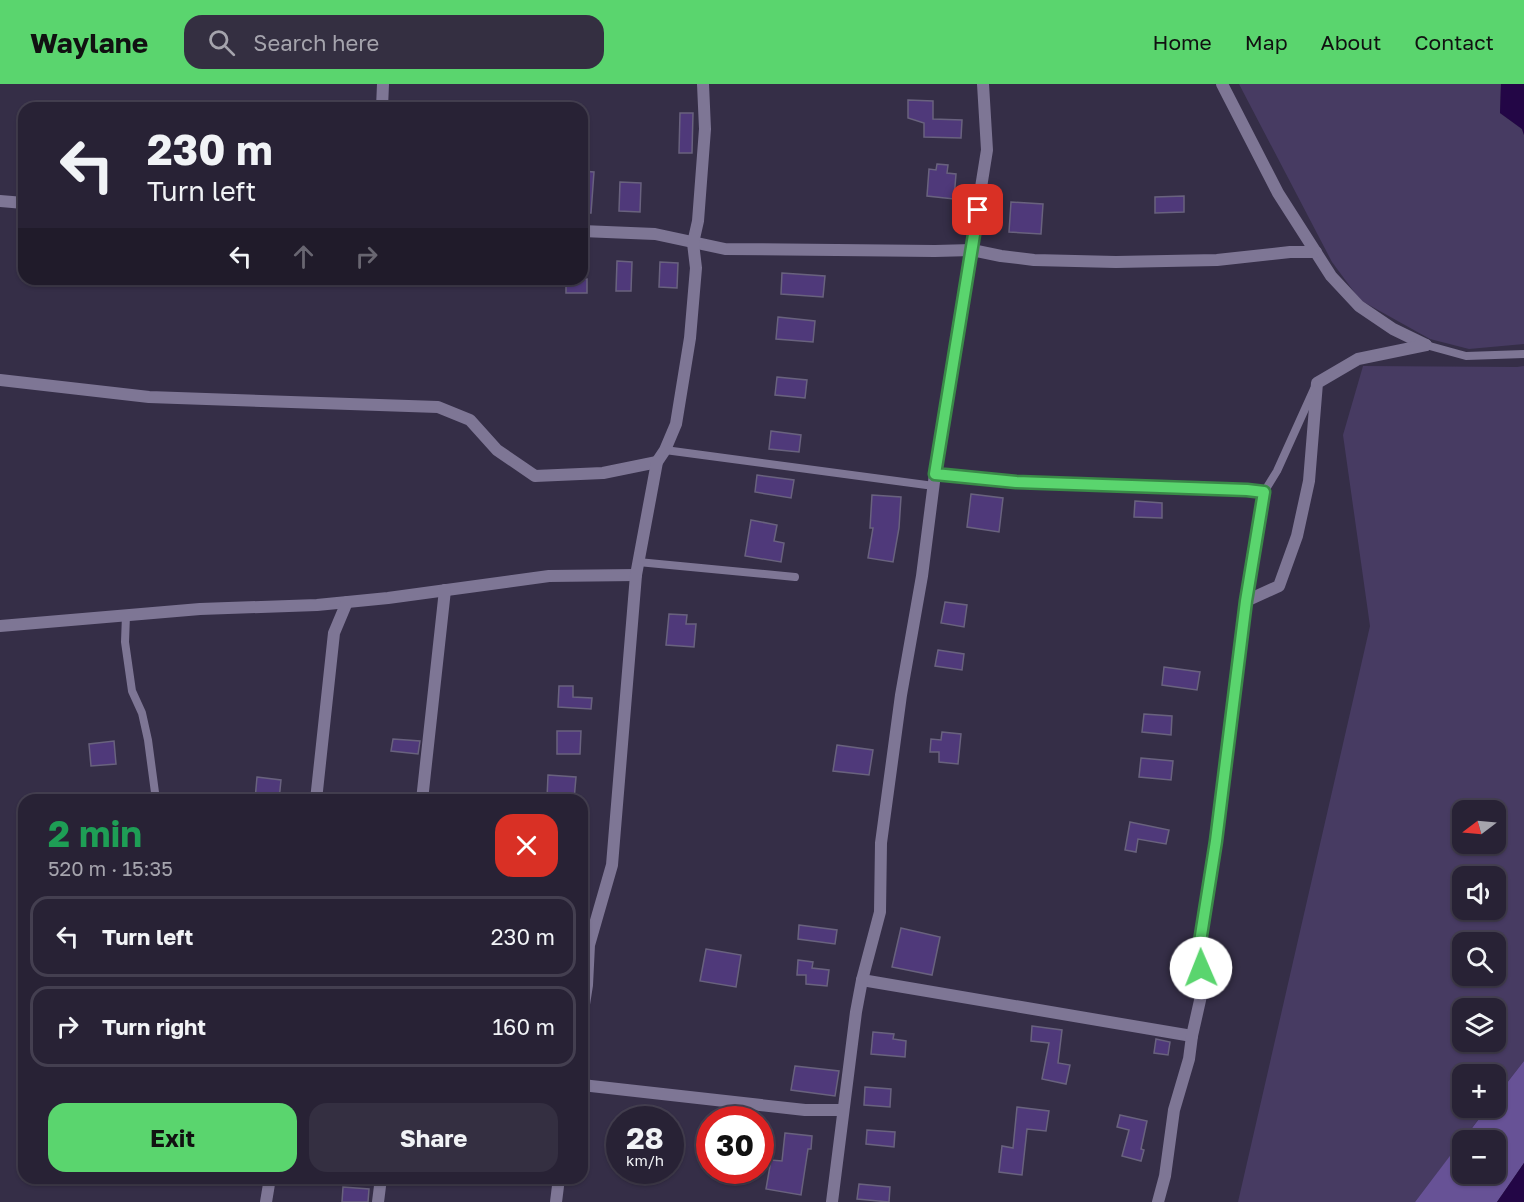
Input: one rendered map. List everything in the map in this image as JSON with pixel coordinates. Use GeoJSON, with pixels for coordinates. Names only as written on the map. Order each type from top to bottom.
{"type":"FeatureCollection","features":[{"type":"Feature","properties":{"kind":"street"},"geometry":{"type":"LineString","coordinates":[[382,102],[383,84]]}},
{"type":"Feature","properties":{"kind":"street"},"geometry":{"type":"LineString","coordinates":[[588,972],[590,945],[612,865],[638,562],[657,462],[676,424],[690,338],[696,268],[693,243],[698,221],[705,129],[703,84]]}},
{"type":"Feature","properties":{"kind":"street"},"geometry":{"type":"LineString","coordinates":[[832,1202],[862,980],[880,912],[881,843],[901,695],[922,576],[934,480],[987,150],[983,84]]}},
{"type":"Feature","properties":{"kind":"street"},"geometry":{"type":"LineString","coordinates":[[1222,84],[1278,193],[1331,276],[1359,306],[1393,329],[1426,345]]}},
{"type":"Feature","properties":{"kind":"street"},"geometry":{"type":"LineString","coordinates":[[0,201],[18,202]]}},
{"type":"Feature","properties":{"kind":"street"},"geometry":{"type":"LineString","coordinates":[[588,231],[655,234],[725,249],[972,250],[1034,260],[1116,262],[1217,260],[1290,252],[1316,252]]}},
{"type":"Feature","properties":{"kind":"street"},"geometry":{"type":"LineString","coordinates":[[1158,1202],[1165,1176],[1173,1110],[1189,1059],[1203,987],[1199,948],[1216,841],[1246,601],[1279,586],[1297,536],[1309,481],[1317,383],[1358,359],[1426,345]]}},
{"type":"Feature","properties":{"kind":"street"},"geometry":{"type":"LineString","coordinates":[[0,380],[149,397],[438,407],[470,420],[497,450],[535,476],[603,473],[657,462]]}},
{"type":"Feature","properties":{"kind":"street"},"geometry":{"type":"LineString","coordinates":[[0,626],[200,609],[317,605],[549,576],[636,575]]}},
{"type":"Feature","properties":{"kind":"street"},"geometry":{"type":"LineString","coordinates":[[423,794],[445,590]]}},
{"type":"Feature","properties":{"kind":"street"},"geometry":{"type":"LineString","coordinates":[[317,794],[334,633],[346,602]]}},
{"type":"Feature","properties":{"kind":"street"},"geometry":{"type":"LineString","coordinates":[[862,980],[1192,1036]]}},
{"type":"Feature","properties":{"kind":"street"},"geometry":{"type":"LineString","coordinates":[[588,1086],[806,1110],[843,1110]]}},
{"type":"Feature","properties":{"kind":"street"},"geometry":{"type":"LineString","coordinates":[[266,1202],[269,1184]]}},
{"type":"Feature","properties":{"kind":"street"},"geometry":{"type":"LineString","coordinates":[[378,1202],[380,1184]]}},
{"type":"Feature","properties":{"kind":"street"},"geometry":{"type":"LineString","coordinates":[[556,1202],[558,1184]]}},
{"type":"Feature","properties":{"kind":"lane"},"geometry":{"type":"LineString","coordinates":[[1426,345],[1466,357],[1524,354]]}},
{"type":"Feature","properties":{"kind":"lane"},"geometry":{"type":"LineString","coordinates":[[1246,601],[1264,492],[1277,471],[1317,383]]}},
{"type":"Feature","properties":{"kind":"lane"},"geometry":{"type":"LineString","coordinates":[[664,450],[934,480],[1264,492]]}},
{"type":"Feature","properties":{"kind":"lane"},"geometry":{"type":"LineString","coordinates":[[638,562],[795,577]]}},
{"type":"Feature","properties":{"kind":"lane"},"geometry":{"type":"LineString","coordinates":[[126,615],[125,642],[132,691],[142,713],[155,794]]}},
{"type":"Feature","properties":{"kind":"shaded area"},"geometry":{"type":"Polygon","coordinates":[[[1239,84],[1501,84],[1500,113],[1522,129],[1524,135],[1524,344],[1469,349],[1430,339],[1360,300],[1332,262],[1239,84]]]}},
{"type":"Feature","properties":{"kind":"shaded area"},"geometry":{"type":"Polygon","coordinates":[[[1501,84],[1524,84],[1524,135],[1522,129],[1500,113],[1501,84]]]}},
{"type":"Feature","properties":{"kind":"shaded area"},"geometry":{"type":"Polygon","coordinates":[[[1363,366],[1524,366],[1524,1061],[1506,1084],[1506,1064],[1452,1064],[1452,1118],[1480,1118],[1470,1130],[1452,1130],[1452,1154],[1415,1202],[1238,1202],[1370,626],[1343,435],[1363,366]]]}},
{"type":"Feature","properties":{"kind":"shaded area"},"geometry":{"type":"Polygon","coordinates":[[[1524,1061],[1524,1163],[1497,1202],[1415,1202],[1452,1153],[1452,1184],[1506,1184],[1506,1130],[1471,1130],[1480,1118],[1506,1118],[1506,1084],[1524,1061]]]}},
{"type":"Feature","properties":{"kind":"shaded area"},"geometry":{"type":"Polygon","coordinates":[[[1524,1163],[1524,1202],[1497,1202],[1524,1163]]]}},
{"type":"Feature","properties":{"kind":"building"},"geometry":{"type":"Polygon","coordinates":[[[908,100],[933,101],[933,119],[962,120],[961,138],[924,137],[924,123],[908,118],[908,100]]]}},
{"type":"Feature","properties":{"kind":"building"},"geometry":{"type":"Polygon","coordinates":[[[680,113],[693,113],[692,153],[679,153],[680,113]]]}},
{"type":"Feature","properties":{"kind":"building"},"geometry":{"type":"Polygon","coordinates":[[[937,164],[948,165],[947,173],[956,174],[954,199],[927,196],[929,169],[936,170],[937,164]]]}},
{"type":"Feature","properties":{"kind":"building"},"geometry":{"type":"Polygon","coordinates":[[[588,172],[594,172],[591,213],[588,213],[588,172]]]}},
{"type":"Feature","properties":{"kind":"building"},"geometry":{"type":"Polygon","coordinates":[[[620,182],[641,183],[640,212],[619,211],[620,182]]]}},
{"type":"Feature","properties":{"kind":"building"},"geometry":{"type":"Polygon","coordinates":[[[1184,196],[1184,212],[1155,213],[1155,197],[1184,196]]]}},
{"type":"Feature","properties":{"kind":"building"},"geometry":{"type":"Polygon","coordinates":[[[1011,202],[1043,204],[1041,234],[1009,232],[1011,202]]]}},
{"type":"Feature","properties":{"kind":"building"},"geometry":{"type":"Polygon","coordinates":[[[617,261],[632,262],[631,291],[616,291],[617,261]]]}},
{"type":"Feature","properties":{"kind":"building"},"geometry":{"type":"Polygon","coordinates":[[[660,262],[678,263],[677,288],[659,287],[660,262]]]}},
{"type":"Feature","properties":{"kind":"building"},"geometry":{"type":"Polygon","coordinates":[[[782,273],[825,276],[823,297],[781,294],[782,273]]]}},
{"type":"Feature","properties":{"kind":"building"},"geometry":{"type":"Polygon","coordinates":[[[566,285],[587,285],[587,293],[566,293],[566,285]]]}},
{"type":"Feature","properties":{"kind":"building"},"geometry":{"type":"Polygon","coordinates":[[[778,317],[815,321],[813,342],[776,339],[778,317]]]}},
{"type":"Feature","properties":{"kind":"building"},"geometry":{"type":"Polygon","coordinates":[[[777,377],[807,380],[805,398],[775,395],[777,377]]]}},
{"type":"Feature","properties":{"kind":"building"},"geometry":{"type":"Polygon","coordinates":[[[771,431],[801,435],[799,452],[769,449],[771,431]]]}},
{"type":"Feature","properties":{"kind":"building"},"geometry":{"type":"Polygon","coordinates":[[[757,475],[794,480],[791,498],[755,492],[757,475]]]}},
{"type":"Feature","properties":{"kind":"building"},"geometry":{"type":"Polygon","coordinates":[[[971,494],[1003,498],[999,532],[967,527],[971,494]]]}},
{"type":"Feature","properties":{"kind":"building"},"geometry":{"type":"Polygon","coordinates":[[[872,495],[901,497],[899,528],[893,562],[868,558],[873,528],[870,528],[872,495]]]}},
{"type":"Feature","properties":{"kind":"building"},"geometry":{"type":"Polygon","coordinates":[[[1135,501],[1162,503],[1162,518],[1134,517],[1135,501]]]}},
{"type":"Feature","properties":{"kind":"building"},"geometry":{"type":"Polygon","coordinates":[[[751,520],[777,525],[774,541],[784,543],[781,562],[745,556],[751,520]]]}},
{"type":"Feature","properties":{"kind":"building"},"geometry":{"type":"Polygon","coordinates":[[[945,602],[967,605],[964,627],[941,623],[945,602]]]}},
{"type":"Feature","properties":{"kind":"building"},"geometry":{"type":"Polygon","coordinates":[[[669,614],[687,615],[686,624],[696,624],[694,647],[666,645],[669,614]]]}},
{"type":"Feature","properties":{"kind":"building"},"geometry":{"type":"Polygon","coordinates":[[[938,650],[964,654],[962,670],[935,666],[938,650]]]}},
{"type":"Feature","properties":{"kind":"building"},"geometry":{"type":"Polygon","coordinates":[[[1164,667],[1200,672],[1197,690],[1162,685],[1164,667]]]}},
{"type":"Feature","properties":{"kind":"building"},"geometry":{"type":"Polygon","coordinates":[[[559,686],[573,686],[573,697],[592,698],[591,709],[558,707],[559,686]]]}},
{"type":"Feature","properties":{"kind":"building"},"geometry":{"type":"Polygon","coordinates":[[[1144,714],[1172,716],[1171,735],[1142,732],[1144,714]]]}},
{"type":"Feature","properties":{"kind":"building"},"geometry":{"type":"Polygon","coordinates":[[[557,731],[581,731],[580,754],[557,754],[557,731]]]}},
{"type":"Feature","properties":{"kind":"building"},"geometry":{"type":"Polygon","coordinates":[[[942,732],[961,734],[958,764],[939,762],[939,752],[930,752],[931,739],[941,740],[942,732]]]}},
{"type":"Feature","properties":{"kind":"building"},"geometry":{"type":"Polygon","coordinates":[[[393,739],[420,741],[418,754],[391,751],[393,739]]]}},
{"type":"Feature","properties":{"kind":"building"},"geometry":{"type":"Polygon","coordinates":[[[114,741],[116,764],[91,766],[89,744],[114,741]]]}},
{"type":"Feature","properties":{"kind":"building"},"geometry":{"type":"Polygon","coordinates":[[[837,745],[873,750],[869,775],[833,771],[837,745]]]}},
{"type":"Feature","properties":{"kind":"building"},"geometry":{"type":"Polygon","coordinates":[[[1141,758],[1173,761],[1171,780],[1139,777],[1141,758]]]}},
{"type":"Feature","properties":{"kind":"building"},"geometry":{"type":"Polygon","coordinates":[[[548,775],[576,777],[575,794],[547,794],[548,775]]]}},
{"type":"Feature","properties":{"kind":"building"},"geometry":{"type":"Polygon","coordinates":[[[257,777],[281,780],[280,794],[256,794],[257,777]]]}},
{"type":"Feature","properties":{"kind":"building"},"geometry":{"type":"Polygon","coordinates":[[[1130,822],[1169,830],[1166,844],[1138,839],[1136,852],[1125,850],[1130,822]]]}},
{"type":"Feature","properties":{"kind":"building"},"geometry":{"type":"Polygon","coordinates":[[[799,925],[837,930],[835,944],[798,939],[799,925]]]}},
{"type":"Feature","properties":{"kind":"building"},"geometry":{"type":"Polygon","coordinates":[[[901,928],[940,937],[932,975],[892,967],[901,928]]]}},
{"type":"Feature","properties":{"kind":"building"},"geometry":{"type":"Polygon","coordinates":[[[706,949],[741,955],[736,987],[700,981],[706,949]]]}},
{"type":"Feature","properties":{"kind":"building"},"geometry":{"type":"Polygon","coordinates":[[[798,960],[813,962],[812,968],[829,970],[827,986],[806,984],[806,975],[797,975],[798,960]]]}},
{"type":"Feature","properties":{"kind":"building"},"geometry":{"type":"Polygon","coordinates":[[[1032,1026],[1062,1030],[1058,1063],[1070,1065],[1066,1084],[1042,1079],[1049,1043],[1031,1041],[1032,1026]]]}},
{"type":"Feature","properties":{"kind":"building"},"geometry":{"type":"Polygon","coordinates":[[[873,1032],[894,1034],[893,1039],[906,1041],[905,1057],[871,1054],[873,1032]]]}},
{"type":"Feature","properties":{"kind":"building"},"geometry":{"type":"Polygon","coordinates":[[[1156,1039],[1170,1042],[1168,1055],[1154,1053],[1156,1039]]]}},
{"type":"Feature","properties":{"kind":"building"},"geometry":{"type":"Polygon","coordinates":[[[795,1066],[839,1071],[835,1096],[791,1090],[795,1066]]]}},
{"type":"Feature","properties":{"kind":"building"},"geometry":{"type":"Polygon","coordinates":[[[865,1087],[891,1089],[890,1107],[864,1105],[865,1087]]]}},
{"type":"Feature","properties":{"kind":"building"},"geometry":{"type":"Polygon","coordinates":[[[1017,1107],[1049,1111],[1046,1131],[1027,1129],[1022,1175],[999,1172],[1002,1146],[1013,1148],[1017,1107]]]}},
{"type":"Feature","properties":{"kind":"building"},"geometry":{"type":"Polygon","coordinates":[[[1120,1115],[1147,1121],[1141,1161],[1122,1156],[1129,1130],[1117,1127],[1120,1115]]]}},
{"type":"Feature","properties":{"kind":"building"},"geometry":{"type":"Polygon","coordinates":[[[867,1130],[895,1132],[894,1147],[866,1144],[867,1130]]]}},
{"type":"Feature","properties":{"kind":"building"},"geometry":{"type":"Polygon","coordinates":[[[785,1133],[812,1136],[801,1195],[766,1189],[767,1184],[774,1184],[774,1160],[782,1161],[785,1133]]]}},
{"type":"Feature","properties":{"kind":"building"},"geometry":{"type":"Polygon","coordinates":[[[859,1184],[890,1187],[889,1202],[857,1199],[859,1184]]]}},
{"type":"Feature","properties":{"kind":"building"},"geometry":{"type":"Polygon","coordinates":[[[343,1187],[369,1189],[368,1202],[342,1202],[343,1187]]]}},
{"type":"Feature","properties":{"kind":"route"},"geometry":{"type":"LineString","coordinates":[[978,210],[935,474],[1016,482],[1264,492],[1246,601],[1216,841],[1199,948],[1201,968]]}}]}
